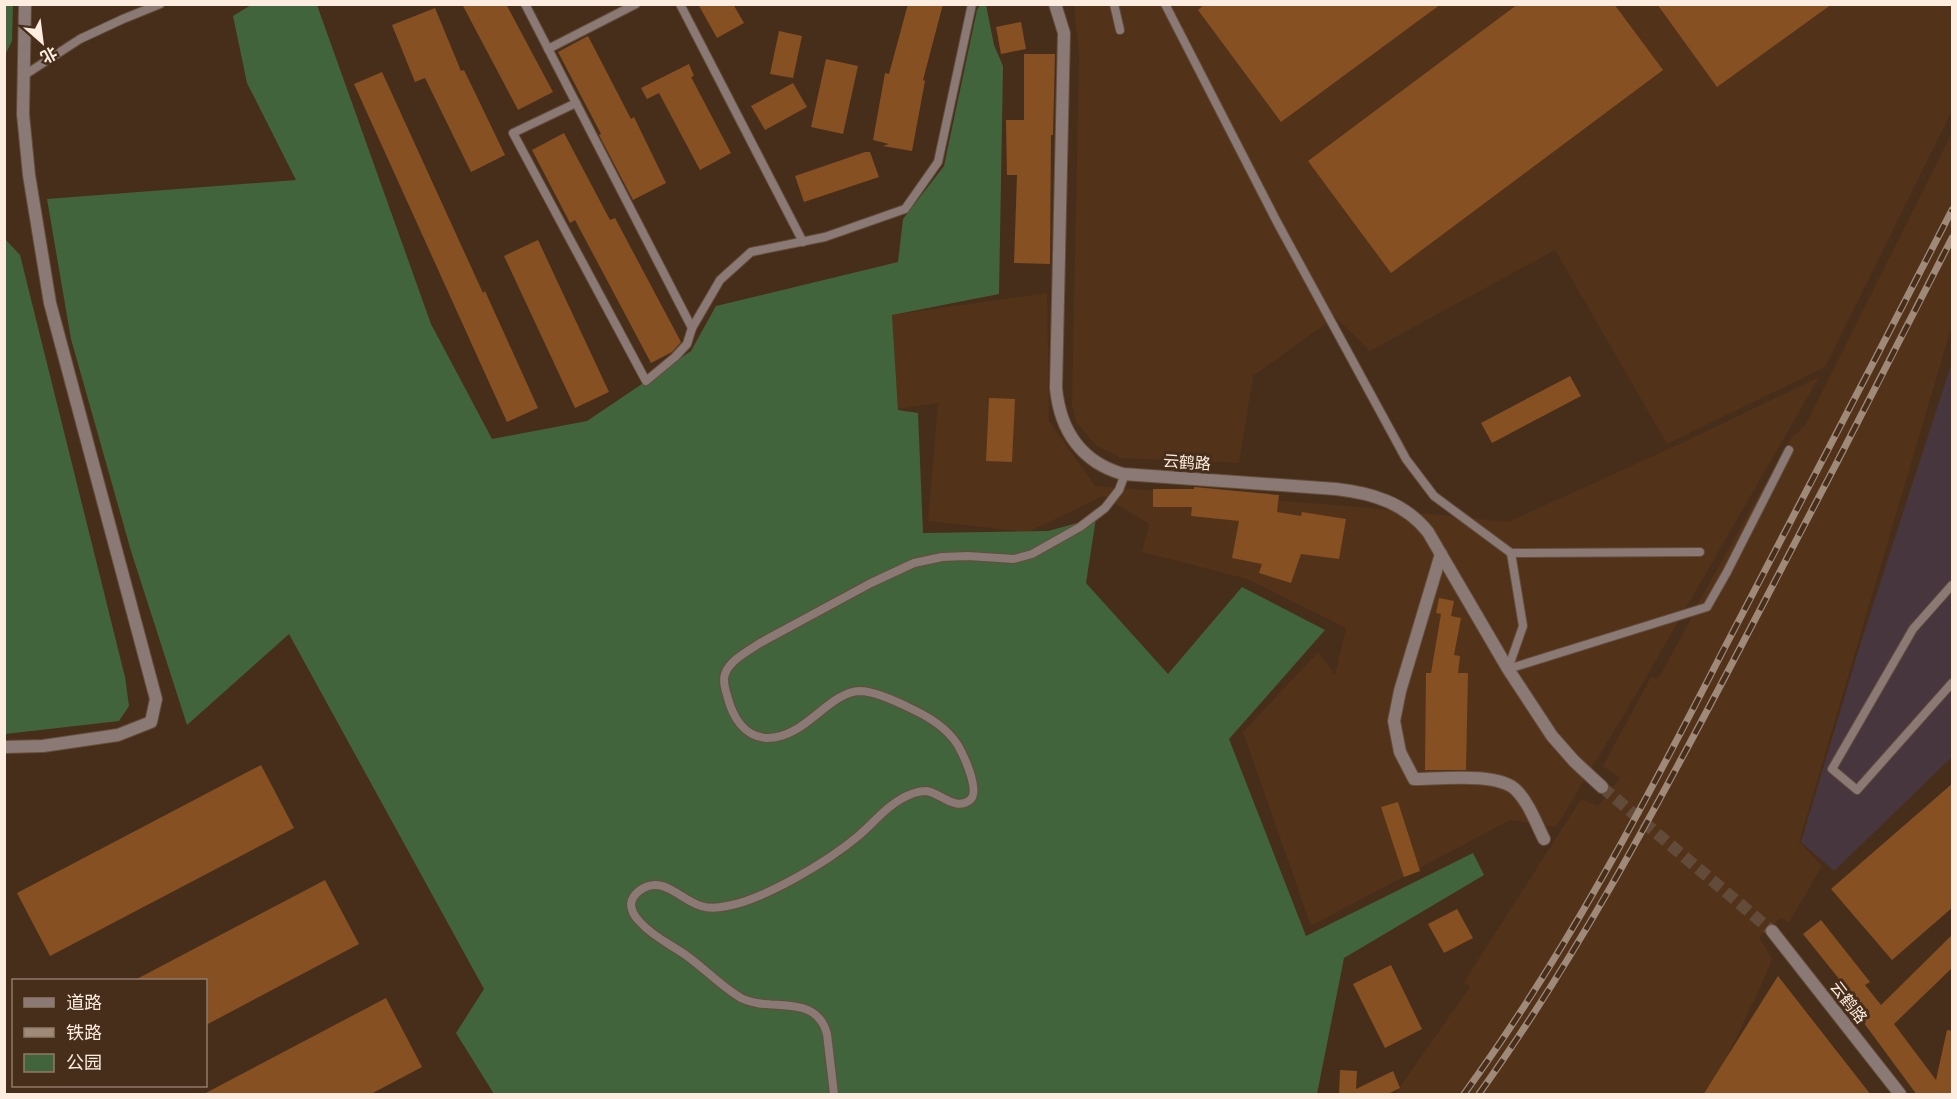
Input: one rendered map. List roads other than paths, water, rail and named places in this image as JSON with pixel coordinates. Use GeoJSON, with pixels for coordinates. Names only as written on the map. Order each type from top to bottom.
{"type":"FeatureCollection","features":[{"type":"Feature","properties":{"kind":"street"},"geometry":{"type":"LineString","coordinates":[[4,747],[43,746],[118,735],[151,722],[156,699],[50,303],[29,175],[23,114],[25,4]]}},
{"type":"Feature","properties":{"kind":"street","name":"云鹤路"},"geometry":{"type":"LineString","coordinates":[[1056,4],[1064,33],[1056,388],[1058,408],[1069,434],[1084,452],[1100,465],[1108,470],[1125,474],[1299,485],[1365,494],[1397,505],[1414,517],[1428,532],[1508,669],[1551,736],[1602,787]]}},
{"type":"Feature","properties":{"kind":"street"},"geometry":{"type":"LineString","coordinates":[[1441,554],[1400,691],[1394,721],[1400,752],[1414,779],[1492,779],[1514,788],[1522,797],[1544,839]]}},
{"type":"Feature","properties":{"kind":"street","name":"云鹤路"},"geometry":{"type":"LineString","coordinates":[[1772,931],[1900,1095]]}},
{"type":"Feature","properties":{"kind":"lane"},"geometry":{"type":"LineString","coordinates":[[23,76],[80,39],[160,4]]}},
{"type":"Feature","properties":{"kind":"lane"},"geometry":{"type":"LineString","coordinates":[[525,4],[692,328]]}},
{"type":"Feature","properties":{"kind":"lane"},"geometry":{"type":"LineString","coordinates":[[548,49],[636,4]]}},
{"type":"Feature","properties":{"kind":"lane"},"geometry":{"type":"LineString","coordinates":[[680,4],[803,242]]}},
{"type":"Feature","properties":{"kind":"lane"},"geometry":{"type":"LineString","coordinates":[[576,103],[513,133],[646,381],[687,344],[692,328],[720,280],[752,252],[825,237],[905,209],[938,162],[972,4]]}},
{"type":"Feature","properties":{"kind":"lane"},"geometry":{"type":"LineString","coordinates":[[1113,4],[1120,30]]}},
{"type":"Feature","properties":{"kind":"lane"},"geometry":{"type":"LineString","coordinates":[[1165,4],[1277,222],[1406,459],[1434,496],[1511,553],[1700,552]]}},
{"type":"Feature","properties":{"kind":"lane"},"geometry":{"type":"LineString","coordinates":[[1508,669],[1707,607],[1789,450]]}},
{"type":"Feature","properties":{"kind":"lane"},"geometry":{"type":"LineString","coordinates":[[834,1095],[827,1034],[817,1015],[800,1007],[754,1002],[738,996],[685,954],[645,927],[634,914],[631,905],[633,898],[644,888],[657,885],[668,888],[691,902],[705,907],[721,907],[742,902],[774,888],[832,856],[859,836],[886,809],[904,797],[928,791],[950,802],[963,803],[972,798],[974,786],[962,753],[953,738],[933,721],[905,706],[867,692],[854,692],[839,699],[793,731],[777,737],[761,737],[747,731],[732,712],[726,692],[725,674],[740,657],[760,643],[904,567],[942,557],[1014,559],[1032,554],[1080,526],[1105,508],[1119,490],[1125,474]]}},
{"type":"Feature","properties":{"kind":"lane"},"geometry":{"type":"LineString","coordinates":[[1508,669],[1522,626],[1511,553]]}},
{"type":"Feature","properties":{"kind":"lane"},"geometry":{"type":"LineString","coordinates":[[1953,585],[1913,629],[1832,769],[1857,790],[1953,683]]}},
{"type":"Feature","properties":{"kind":"tunnel"},"geometry":{"type":"LineString","coordinates":[[1602,787],[1772,931]]}},
{"type":"Feature","properties":{"kind":"railway"},"geometry":{"type":"LineString","coordinates":[[1464,1094],[1537,987],[1635,819],[1952,210]]}},
{"type":"Feature","properties":{"kind":"railway"},"geometry":{"type":"LineString","coordinates":[[1479,1094],[1547,993],[1610,889],[1754,621],[1952,238]]}}]}
